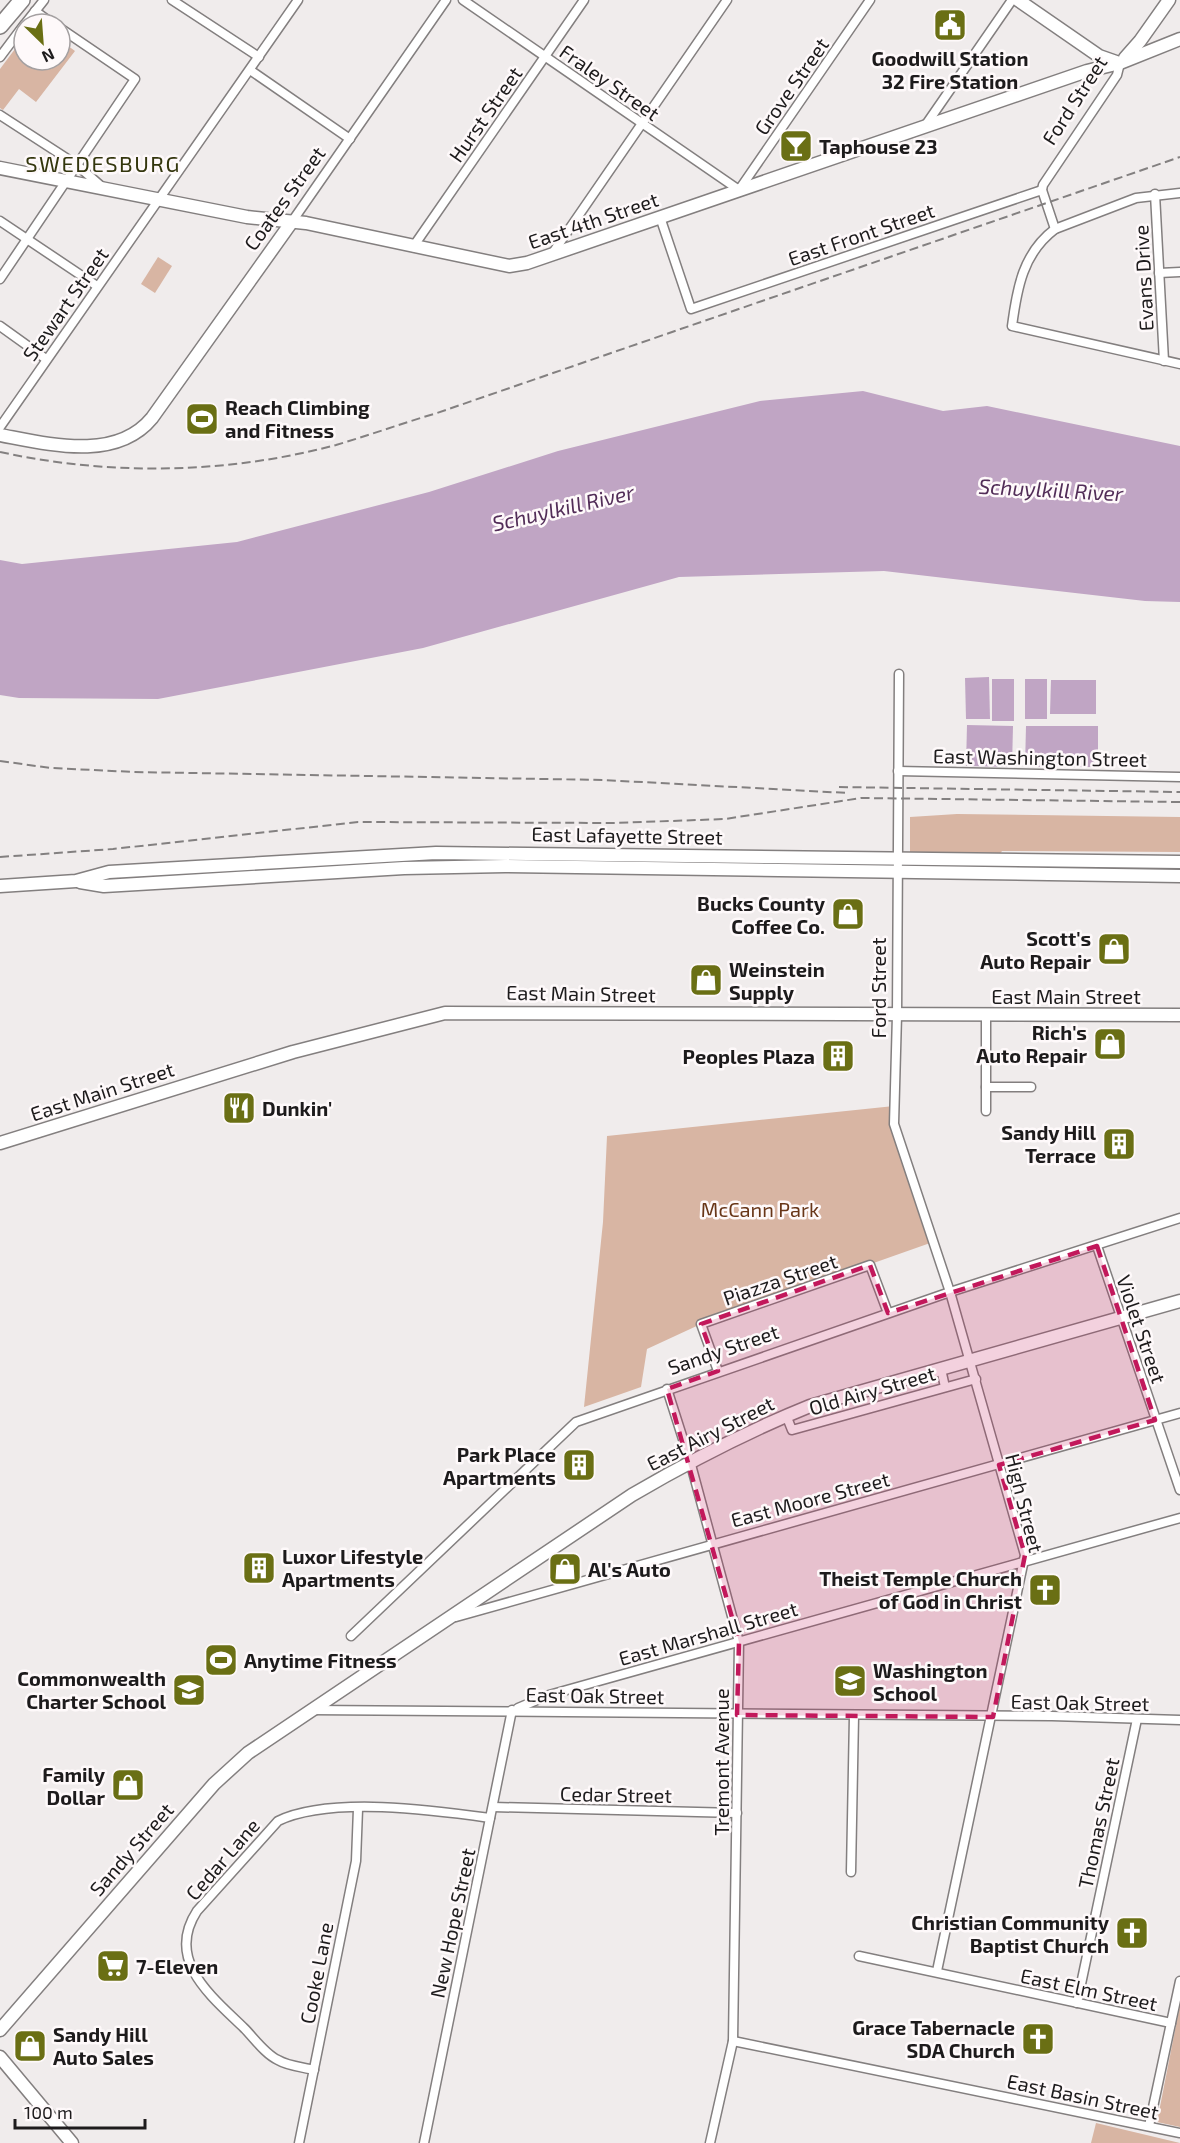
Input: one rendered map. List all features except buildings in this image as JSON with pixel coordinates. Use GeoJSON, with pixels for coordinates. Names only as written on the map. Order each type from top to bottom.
{"type":"FeatureCollection","features":[{"type":"Feature","properties":{"kind":"highway"},"geometry":{"type":"LineString","coordinates":[[0,26],[22,0]]}},
{"type":"Feature","properties":{"kind":"main road"},"geometry":{"type":"LineString","coordinates":[[1018,0],[1099,56],[1120,63]]}},
{"type":"Feature","properties":{"kind":"main road","name":"Ford Street"},"geometry":{"type":"LineString","coordinates":[[1120,63],[1140,42],[1169,0]]}},
{"type":"Feature","properties":{"kind":"main road","name":"East 4th Street"},"geometry":{"type":"LineString","coordinates":[[0,168],[158,200],[291,223],[500,266],[518,265],[1087,71],[1120,63],[1180,39]]}},
{"type":"Feature","properties":{"kind":"main road","name":"Coates Street"},"geometry":{"type":"LineString","coordinates":[[0,435],[63,444],[98,446],[129,438],[152,418],[291,223]]}},
{"type":"Feature","properties":{"kind":"main road","name":"East Lafayette Street"},"geometry":{"type":"LineString","coordinates":[[0,886],[76,881],[109,872],[436,853],[1180,862]]}},
{"type":"Feature","properties":{"kind":"main road","name":"East Lafayette Street"},"geometry":{"type":"LineString","coordinates":[[76,881],[104,886],[404,868],[505,866],[1180,876]]}},
{"type":"Feature","properties":{"kind":"main road","name":"East Main Street"},"geometry":{"type":"LineString","coordinates":[[0,1143],[293,1052],[445,1013],[1180,1015]]}},
{"type":"Feature","properties":{"kind":"main road","name":"East Airy Street"},"geometry":{"type":"LineString","coordinates":[[308,1710],[449,1619],[569,1537],[690,1461],[810,1406],[1180,1301]]}},
{"type":"Feature","properties":{"kind":"main road","name":"Sandy Street"},"geometry":{"type":"LineString","coordinates":[[0,2030],[214,1784],[248,1753],[308,1710]]}},
{"type":"Feature","properties":{"kind":"main road"},"geometry":{"type":"LineString","coordinates":[[1,2060],[72,2143]]}},
{"type":"Feature","properties":{"kind":"street"},"geometry":{"type":"LineString","coordinates":[[35,11],[44,0]]}},
{"type":"Feature","properties":{"kind":"street"},"geometry":{"type":"LineString","coordinates":[[172,0],[259,57]]}},
{"type":"Feature","properties":{"kind":"street","name":"Stewart Street"},"geometry":{"type":"LineString","coordinates":[[0,427],[298,0]]}},
{"type":"Feature","properties":{"kind":"street","name":"Coates Street"},"geometry":{"type":"LineString","coordinates":[[291,223],[446,0]]}},
{"type":"Feature","properties":{"kind":"street","name":"Fraley Street"},"geometry":{"type":"LineString","coordinates":[[463,0],[739,190]]}},
{"type":"Feature","properties":{"kind":"street","name":"Hurst Street"},"geometry":{"type":"LineString","coordinates":[[413,247],[584,0]]}},
{"type":"Feature","properties":{"kind":"street"},"geometry":{"type":"LineString","coordinates":[[551,255],[727,0]]}},
{"type":"Feature","properties":{"kind":"street","name":"Grove Street"},"geometry":{"type":"LineString","coordinates":[[739,190],[870,0]]}},
{"type":"Feature","properties":{"kind":"street"},"geometry":{"type":"LineString","coordinates":[[924,127],[1012,0]]}},
{"type":"Feature","properties":{"kind":"street"},"geometry":{"type":"LineString","coordinates":[[0,279],[135,79],[72,36]]}},
{"type":"Feature","properties":{"kind":"street"},"geometry":{"type":"LineString","coordinates":[[0,57],[12,42]]}},
{"type":"Feature","properties":{"kind":"street","name":"Ford Street"},"geometry":{"type":"LineString","coordinates":[[1042,190],[1045,180],[1117,75],[1120,63]]}},
{"type":"Feature","properties":{"kind":"street"},"geometry":{"type":"LineString","coordinates":[[250,70],[350,139]]}},
{"type":"Feature","properties":{"kind":"street"},"geometry":{"type":"LineString","coordinates":[[0,115],[77,165],[105,189]]}},
{"type":"Feature","properties":{"kind":"street"},"geometry":{"type":"LineString","coordinates":[[1042,190],[1055,229]]}},
{"type":"Feature","properties":{"kind":"street","name":"East Front Street"},"geometry":{"type":"LineString","coordinates":[[660,217],[691,309],[1042,190]]}},
{"type":"Feature","properties":{"kind":"street"},"geometry":{"type":"LineString","coordinates":[[1180,193],[1155,194],[1118,204],[1055,229],[1039,244],[1026,263],[1016,297],[1012,326],[1180,364]]}},
{"type":"Feature","properties":{"kind":"street","name":"Evans Drive"},"geometry":{"type":"LineString","coordinates":[[1155,194],[1164,361]]}},
{"type":"Feature","properties":{"kind":"street"},"geometry":{"type":"LineString","coordinates":[[0,221],[97,286]]}},
{"type":"Feature","properties":{"kind":"street"},"geometry":{"type":"LineString","coordinates":[[1159,273],[1180,272]]}},
{"type":"Feature","properties":{"kind":"street"},"geometry":{"type":"LineString","coordinates":[[0,326],[46,359]]}},
{"type":"Feature","properties":{"kind":"street","name":"Ford Street"},"geometry":{"type":"LineString","coordinates":[[899,674],[894,1124],[950,1292]]}},
{"type":"Feature","properties":{"kind":"street","name":"East Washington Street"},"geometry":{"type":"LineString","coordinates":[[898,771],[1180,777]]}},
{"type":"Feature","properties":{"kind":"street"},"geometry":{"type":"LineString","coordinates":[[986,1016],[986,1111]]}},
{"type":"Feature","properties":{"kind":"street"},"geometry":{"type":"LineString","coordinates":[[986,1087],[1031,1087]]}},
{"type":"Feature","properties":{"kind":"street","name":"Sandy Street"},"geometry":{"type":"LineString","coordinates":[[351,1636],[576,1422],[950,1292],[1180,1218]]}},
{"type":"Feature","properties":{"kind":"street","name":"Violet Street"},"geometry":{"type":"LineString","coordinates":[[1097,1246],[1180,1490]]}},
{"type":"Feature","properties":{"kind":"street","name":"Piazza Street"},"geometry":{"type":"LineString","coordinates":[[718,1371],[701,1324],[870,1265],[888,1313]]}},
{"type":"Feature","properties":{"kind":"street","name":"High Street"},"geometry":{"type":"LineString","coordinates":[[937,1971],[1025,1562],[1025,1555],[976,1378],[950,1292]]}},
{"type":"Feature","properties":{"kind":"street"},"geometry":{"type":"LineString","coordinates":[[940,1369],[945,1387]]}},
{"type":"Feature","properties":{"kind":"street","name":"Old Airy Street"},"geometry":{"type":"LineString","coordinates":[[786,1416],[792,1430],[976,1378]]}},
{"type":"Feature","properties":{"kind":"street","name":"Tremont Avenue"},"geometry":{"type":"LineString","coordinates":[[667,1389],[690,1461],[739,1642],[733,2041],[710,2143]]}},
{"type":"Feature","properties":{"kind":"street","name":"East Moore Street"},"geometry":{"type":"LineString","coordinates":[[449,1619],[1180,1413]]}},
{"type":"Feature","properties":{"kind":"street","name":"East Marshall Street"},"geometry":{"type":"LineString","coordinates":[[308,1710],[512,1710],[549,1695],[1180,1518]]}},
{"type":"Feature","properties":{"kind":"street","name":"East Oak Street"},"geometry":{"type":"LineString","coordinates":[[512,1710],[1180,1720]]}},
{"type":"Feature","properties":{"kind":"street","name":"New Hope Street"},"geometry":{"type":"LineString","coordinates":[[424,2143],[512,1710]]}},
{"type":"Feature","properties":{"kind":"street"},"geometry":{"type":"LineString","coordinates":[[851,1872],[854,1716]]}},
{"type":"Feature","properties":{"kind":"street","name":"Thomas Street"},"geometry":{"type":"LineString","coordinates":[[1077,2003],[1137,1719]]}},
{"type":"Feature","properties":{"kind":"street","name":"Cedar Street"},"geometry":{"type":"LineString","coordinates":[[494,1807],[737,1813]]}},
{"type":"Feature","properties":{"kind":"street","name":"Cedar Lane"},"geometry":{"type":"LineString","coordinates":[[314,2070],[276,2060],[202,1987],[192,1969],[186,1936],[189,1923],[197,1911],[278,1821],[295,1813],[321,1808],[432,1810],[490,1818]]}},
{"type":"Feature","properties":{"kind":"street","name":"Cooke Lane"},"geometry":{"type":"LineString","coordinates":[[299,2143],[356,1861],[358,1809]]}},
{"type":"Feature","properties":{"kind":"street","name":"East Elm Street"},"geometry":{"type":"LineString","coordinates":[[859,1956],[1171,2023]]}},
{"type":"Feature","properties":{"kind":"street"},"geometry":{"type":"LineString","coordinates":[[1149,2126],[1180,1980]]}},
{"type":"Feature","properties":{"kind":"street","name":"East Basin Street"},"geometry":{"type":"LineString","coordinates":[[733,2041],[1180,2133]]}},
{"type":"Feature","properties":{"kind":"highlighted area"},"geometry":{"type":"Polygon","coordinates":[[[1097,1246],[1155,1420],[999,1465],[1025,1555],[993,1717],[737,1715],[739,1642],[667,1389],[718,1371],[701,1324],[870,1265],[888,1313],[1097,1246]]]}},
{"type":"Feature","properties":{"kind":"green space"},"geometry":{"type":"Polygon","coordinates":[[[12,53],[12,72],[59,72],[36,102],[19,89],[3,110],[0,108],[0,69],[12,53]]]}},
{"type":"Feature","properties":{"kind":"green space"},"geometry":{"type":"Polygon","coordinates":[[[158,257],[172,266],[155,293],[141,284],[158,257]]]}},
{"type":"Feature","properties":{"kind":"green space"},"geometry":{"type":"Polygon","coordinates":[[[957,814],[1180,817],[1180,852],[1002,851],[999,855],[910,852],[910,817],[957,814]]]}},
{"type":"Feature","properties":{"kind":"green space","name":"McCann Park"},"geometry":{"type":"Polygon","coordinates":[[[894,1106],[894,1124],[933,1242],[701,1324],[647,1349],[641,1387],[584,1407],[603,1222],[607,1136],[894,1106]]]}},
{"type":"Feature","properties":{"kind":"green space"},"geometry":{"type":"Polygon","coordinates":[[[1180,2005],[1180,2127],[1157,2122],[1180,2005]]]}},
{"type":"Feature","properties":{"kind":"green space"},"geometry":{"type":"Polygon","coordinates":[[[1096,2123],[1180,2143],[1091,2143],[1096,2123]]]}},
{"type":"Feature","properties":{"kind":"water","name":"Schuylkill River"},"geometry":{"type":"Polygon","coordinates":[[[863,391],[943,411],[987,406],[1180,446],[1180,602],[1145,601],[884,571],[679,577],[423,648],[158,699],[19,698],[0,695],[0,560],[22,564],[237,542],[429,492],[558,451],[760,401],[863,391]]]}},
{"type":"Feature","properties":{"kind":"water"},"geometry":{"type":"Polygon","coordinates":[[[989,677],[990,719],[966,719],[965,678],[989,677]]]}},
{"type":"Feature","properties":{"kind":"water"},"geometry":{"type":"Polygon","coordinates":[[[992,679],[1014,679],[1014,721],[992,721],[992,679]]]}},
{"type":"Feature","properties":{"kind":"water"},"geometry":{"type":"Polygon","coordinates":[[[1025,679],[1047,679],[1047,719],[1025,719],[1025,679]]]}},
{"type":"Feature","properties":{"kind":"water"},"geometry":{"type":"Polygon","coordinates":[[[1051,680],[1096,680],[1096,714],[1050,714],[1051,680]]]}},
{"type":"Feature","properties":{"kind":"water"},"geometry":{"type":"Polygon","coordinates":[[[967,725],[1013,726],[1012,767],[966,766],[967,725]]]}},
{"type":"Feature","properties":{"kind":"water"},"geometry":{"type":"Polygon","coordinates":[[[1026,726],[1098,726],[1098,767],[1025,767],[1026,726]]]}},
{"type":"Feature","properties":{"kind":"railway"},"geometry":{"type":"LineString","coordinates":[[0,452],[84,465],[169,468],[253,462],[336,445],[437,413],[1180,157]]}},
{"type":"Feature","properties":{"kind":"railway"},"geometry":{"type":"LineString","coordinates":[[0,761],[51,768],[134,772],[603,780],[848,793]]}},
{"type":"Feature","properties":{"kind":"railway"},"geometry":{"type":"LineString","coordinates":[[839,787],[1180,792]]}},
{"type":"Feature","properties":{"kind":"railway"},"geometry":{"type":"LineString","coordinates":[[0,857],[113,849],[358,822],[615,823],[725,819],[861,798],[1180,802]]}},
{"type":"Feature","properties":{"kind":"place","name":"Goodwill Station 32 Fire Station"},"geometry":{"type":"Point","coordinates":[950,25]}},
{"type":"Feature","properties":{"kind":"place","name":"Taphouse 23"},"geometry":{"type":"Point","coordinates":[796,146]}},
{"type":"Feature","properties":{"kind":"place","name":"Reach Climbing and Fitness"},"geometry":{"type":"Point","coordinates":[202,419]}},
{"type":"Feature","properties":{"kind":"place","name":"Bucks County Coffee Co."},"geometry":{"type":"Point","coordinates":[848,914]}},
{"type":"Feature","properties":{"kind":"place","name":"Scott's Auto Repair"},"geometry":{"type":"Point","coordinates":[1114,949]}},
{"type":"Feature","properties":{"kind":"place","name":"Weinstein Supply"},"geometry":{"type":"Point","coordinates":[706,980]}},
{"type":"Feature","properties":{"kind":"place","name":"Rich's Auto Repair"},"geometry":{"type":"Point","coordinates":[1110,1044]}},
{"type":"Feature","properties":{"kind":"place","name":"Peoples Plaza"},"geometry":{"type":"Point","coordinates":[838,1056]}},
{"type":"Feature","properties":{"kind":"place","name":"Dunkin'"},"geometry":{"type":"Point","coordinates":[239,1108]}},
{"type":"Feature","properties":{"kind":"place","name":"Sandy Hill Terrace"},"geometry":{"type":"Point","coordinates":[1119,1144]}},
{"type":"Feature","properties":{"kind":"place","name":"Park Place Apartments"},"geometry":{"type":"Point","coordinates":[579,1465]}},
{"type":"Feature","properties":{"kind":"place","name":"Luxor Lifestyle Apartments"},"geometry":{"type":"Point","coordinates":[259,1568]}},
{"type":"Feature","properties":{"kind":"place","name":"Al's Auto"},"geometry":{"type":"Point","coordinates":[565,1569]}},
{"type":"Feature","properties":{"kind":"place","name":"Theist Temple Church of God in Christ"},"geometry":{"type":"Point","coordinates":[1045,1590]}},
{"type":"Feature","properties":{"kind":"place","name":"Anytime Fitness"},"geometry":{"type":"Point","coordinates":[221,1660]}},
{"type":"Feature","properties":{"kind":"place","name":"Washington School"},"geometry":{"type":"Point","coordinates":[850,1681]}},
{"type":"Feature","properties":{"kind":"place","name":"Commonwealth Charter School"},"geometry":{"type":"Point","coordinates":[189,1690]}},
{"type":"Feature","properties":{"kind":"place","name":"Family Dollar"},"geometry":{"type":"Point","coordinates":[128,1785]}},
{"type":"Feature","properties":{"kind":"place","name":"Christian Community Baptist Church"},"geometry":{"type":"Point","coordinates":[1132,1933]}},
{"type":"Feature","properties":{"kind":"place","name":"7-Eleven"},"geometry":{"type":"Point","coordinates":[113,1966]}},
{"type":"Feature","properties":{"kind":"place","name":"Grace Tabernacle SDA Church"},"geometry":{"type":"Point","coordinates":[1038,2039]}},
{"type":"Feature","properties":{"kind":"place","name":"Sandy Hill Auto Sales"},"geometry":{"type":"Point","coordinates":[30,2046]}},
{"type":"Feature","properties":{"kind":"district","name":"SWEDESBURG"},"geometry":{"type":"Point","coordinates":[103,163]}}]}
